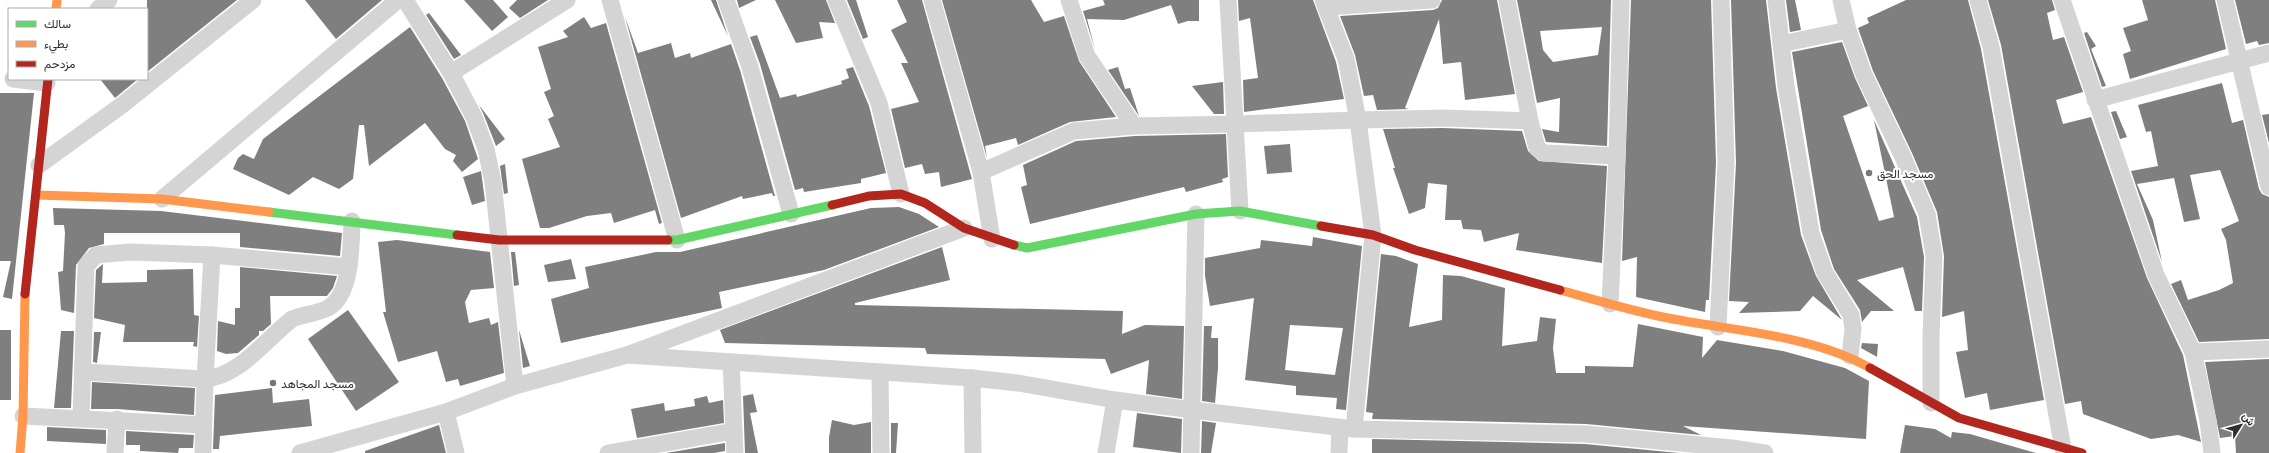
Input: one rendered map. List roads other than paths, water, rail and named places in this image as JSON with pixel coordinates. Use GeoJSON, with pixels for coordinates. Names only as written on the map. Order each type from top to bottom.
{"type":"FeatureCollection","features":[{"type":"Feature","properties":{"kind":"street"},"geometry":{"type":"LineString","coordinates":[[99,8],[109,0]]}},
{"type":"Feature","properties":{"kind":"street"},"geometry":{"type":"LineString","coordinates":[[39,165],[122,105],[253,0]]}},
{"type":"Feature","properties":{"kind":"street"},"geometry":{"type":"LineString","coordinates":[[162,199],[398,0]]}},
{"type":"Feature","properties":{"kind":"street"},"geometry":{"type":"LineString","coordinates":[[405,0],[451,73],[474,117],[486,149],[493,182],[514,386]]}},
{"type":"Feature","properties":{"kind":"street"},"geometry":{"type":"LineString","coordinates":[[451,73],[567,0]]}},
{"type":"Feature","properties":{"kind":"street"},"geometry":{"type":"LineString","coordinates":[[610,0],[677,240]]}},
{"type":"Feature","properties":{"kind":"street"},"geometry":{"type":"LineString","coordinates":[[726,0],[750,67],[791,214]]}},
{"type":"Feature","properties":{"kind":"street"},"geometry":{"type":"LineString","coordinates":[[836,0],[879,103],[901,194]]}},
{"type":"Feature","properties":{"kind":"street"},"geometry":{"type":"LineString","coordinates":[[932,0],[981,172],[992,239]]}},
{"type":"Feature","properties":{"kind":"street"},"geometry":{"type":"LineString","coordinates":[[1228,0],[1240,210]]}},
{"type":"Feature","properties":{"kind":"street"},"geometry":{"type":"LineString","coordinates":[[1339,453],[1347,428],[1373,235],[1358,120],[1346,59],[1324,4],[1432,0]]}},
{"type":"Feature","properties":{"kind":"street"},"geometry":{"type":"LineString","coordinates":[[1507,0],[1530,121],[1537,148],[1544,153],[1618,156]]}},
{"type":"Feature","properties":{"kind":"street"},"geometry":{"type":"LineString","coordinates":[[1610,304],[1618,156],[1621,0]]}},
{"type":"Feature","properties":{"kind":"street"},"geometry":{"type":"LineString","coordinates":[[1718,327],[1726,163],[1721,0]]}},
{"type":"Feature","properties":{"kind":"street"},"geometry":{"type":"LineString","coordinates":[[1776,0],[1792,125],[1811,233],[1825,273],[1851,315],[1853,329],[1850,356]]}},
{"type":"Feature","properties":{"kind":"street"},"geometry":{"type":"LineString","coordinates":[[1841,0],[1848,30],[1864,75],[1903,157],[1927,214],[1934,256],[1931,337],[1931,403]]}},
{"type":"Feature","properties":{"kind":"street"},"geometry":{"type":"LineString","coordinates":[[1978,0],[1991,47],[2063,449]]}},
{"type":"Feature","properties":{"kind":"street"},"geometry":{"type":"LineString","coordinates":[[2062,0],[2156,275],[2193,352],[2208,421],[2212,453]]}},
{"type":"Feature","properties":{"kind":"street"},"geometry":{"type":"LineString","coordinates":[[2225,0],[2269,187]]}},
{"type":"Feature","properties":{"kind":"street"},"geometry":{"type":"LineString","coordinates":[[1070,2],[1087,56],[1134,126]]}},
{"type":"Feature","properties":{"kind":"street"},"geometry":{"type":"LineString","coordinates":[[1781,44],[1848,30]]}},
{"type":"Feature","properties":{"kind":"street"},"geometry":{"type":"LineString","coordinates":[[2096,100],[2269,53]]}},
{"type":"Feature","properties":{"kind":"street"},"geometry":{"type":"LineString","coordinates":[[20,453],[23,416],[24,306],[48,81],[30,80]]}},
{"type":"Feature","properties":{"kind":"street"},"geometry":{"type":"LineString","coordinates":[[981,172],[1074,131],[1134,126],[1443,118],[1530,121]]}},
{"type":"Feature","properties":{"kind":"street"},"geometry":{"type":"LineString","coordinates":[[37,195],[162,199],[499,240],[677,240],[869,196],[901,194],[925,203],[964,228],[992,239],[1027,248],[1196,214],[1240,210],[1373,235],[1415,250],[1610,304],[1718,327],[1786,339],[1850,356],[1959,418],[2063,449],[2082,453]]}},
{"type":"Feature","properties":{"kind":"street"},"geometry":{"type":"LineString","coordinates":[[1191,453],[1196,214]]}},
{"type":"Feature","properties":{"kind":"street"},"geometry":{"type":"LineString","coordinates":[[84,372],[205,379],[218,378],[234,369],[292,319],[302,314],[317,312],[334,304],[339,298],[349,267],[352,221]]}},
{"type":"Feature","properties":{"kind":"street"},"geometry":{"type":"LineString","coordinates":[[300,453],[446,412],[514,386],[628,355],[964,228]]}},
{"type":"Feature","properties":{"kind":"street"},"geometry":{"type":"LineString","coordinates":[[81,418],[84,372],[86,266],[96,255],[110,253],[212,255],[349,267]]}},
{"type":"Feature","properties":{"kind":"street"},"geometry":{"type":"LineString","coordinates":[[203,453],[205,379],[212,255]]}},
{"type":"Feature","properties":{"kind":"street"},"geometry":{"type":"LineString","coordinates":[[2193,352],[2269,349]]}},
{"type":"Feature","properties":{"kind":"street"},"geometry":{"type":"LineString","coordinates":[[628,355],[972,378],[1018,383],[1116,400],[1347,428],[1586,434],[1732,448],[1765,453]]}},
{"type":"Feature","properties":{"kind":"street"},"geometry":{"type":"LineString","coordinates":[[731,362],[735,453]]}},
{"type":"Feature","properties":{"kind":"street"},"geometry":{"type":"LineString","coordinates":[[880,372],[881,453]]}},
{"type":"Feature","properties":{"kind":"street"},"geometry":{"type":"LineString","coordinates":[[972,378],[974,453]]}},
{"type":"Feature","properties":{"kind":"street"},"geometry":{"type":"LineString","coordinates":[[1106,453],[1116,400]]}},
{"type":"Feature","properties":{"kind":"street"},"geometry":{"type":"LineString","coordinates":[[446,412],[456,453]]}},
{"type":"Feature","properties":{"kind":"street"},"geometry":{"type":"LineString","coordinates":[[23,416],[117,419],[203,425]]}},
{"type":"Feature","properties":{"kind":"street"},"geometry":{"type":"LineString","coordinates":[[116,453],[117,419]]}},
{"type":"Feature","properties":{"kind":"street"},"geometry":{"type":"LineString","coordinates":[[608,453],[734,431]]}},
{"type":"Feature","properties":{"kind":"place","name":"مسجد الحق"},"geometry":{"type":"Point","coordinates":[1869,173]}},
{"type":"Feature","properties":{"kind":"place","name":"مسجد المجاهد"},"geometry":{"type":"Point","coordinates":[273,383]}}]}
